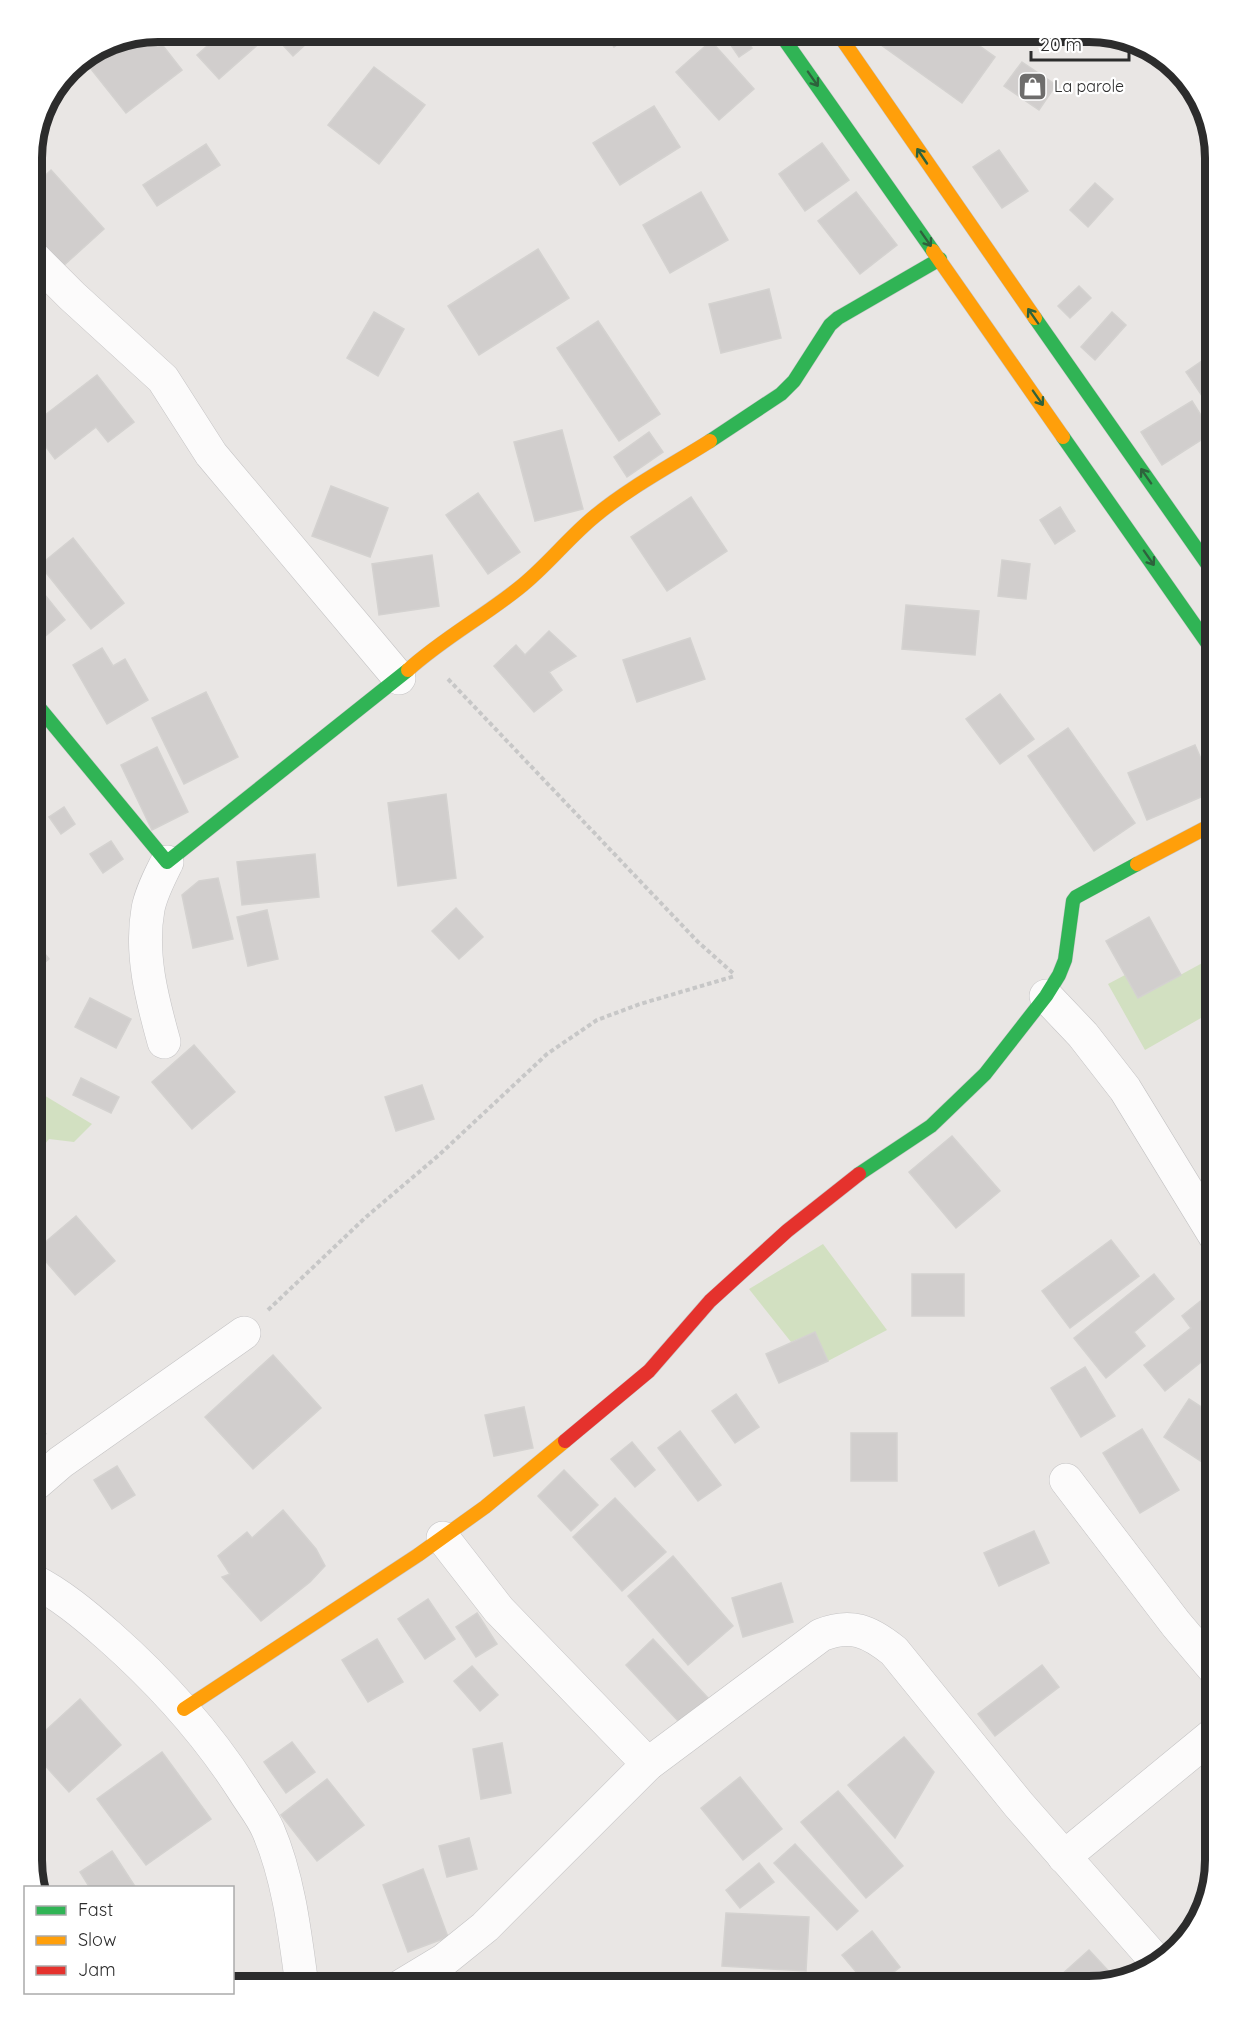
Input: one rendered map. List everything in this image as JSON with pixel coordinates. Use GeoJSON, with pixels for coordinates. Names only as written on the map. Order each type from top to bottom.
{"type":"FeatureCollection","features":[{"type":"Feature","properties":{"kind":"street"},"geometry":{"type":"LineString","coordinates":[[787,42],[1205,640]]}},
{"type":"Feature","properties":{"kind":"street"},"geometry":{"type":"LineString","coordinates":[[844,42],[1205,561]]}},
{"type":"Feature","properties":{"kind":"street"},"geometry":{"type":"LineString","coordinates":[[164,1042],[152,997],[146,956],[148,908],[167,862],[399,678],[425,654],[490,611],[522,585],[578,530],[620,497],[781,394],[794,381],[830,325],[838,318],[940,259]]}},
{"type":"Feature","properties":{"kind":"street"},"geometry":{"type":"LineString","coordinates":[[42,265],[72,296],[163,379],[211,454],[399,678]]}},
{"type":"Feature","properties":{"kind":"street"},"geometry":{"type":"LineString","coordinates":[[42,711],[167,862]]}},
{"type":"Feature","properties":{"kind":"street"},"geometry":{"type":"LineString","coordinates":[[184,1709],[485,1507],[649,1371],[710,1301],[787,1231],[867,1168],[931,1126],[985,1074],[1046,996],[1059,975],[1065,960],[1073,902],[1076,897],[1205,828]]}},
{"type":"Feature","properties":{"kind":"street"},"geometry":{"type":"LineString","coordinates":[[1046,996],[1083,1035],[1125,1089],[1205,1218]]}},
{"type":"Feature","properties":{"kind":"street"},"geometry":{"type":"LineString","coordinates":[[42,1478],[61,1462],[244,1333]]}},
{"type":"Feature","properties":{"kind":"street"},"geometry":{"type":"LineString","coordinates":[[1066,1480],[1176,1624],[1205,1658]]}},
{"type":"Feature","properties":{"kind":"street"},"geometry":{"type":"LineString","coordinates":[[442,1538],[499,1610],[648,1764]]}},
{"type":"Feature","properties":{"kind":"street"},"geometry":{"type":"LineString","coordinates":[[42,1585],[84,1614],[131,1656],[184,1709],[230,1769],[267,1827],[275,1850],[294,1926],[301,1976]]}},
{"type":"Feature","properties":{"kind":"street"},"geometry":{"type":"LineString","coordinates":[[418,1976],[444,1960],[485,1927],[648,1764],[821,1635],[837,1628],[851,1628],[866,1633],[881,1640],[894,1651],[1019,1805],[1152,1957]]}},
{"type":"Feature","properties":{"kind":"street"},"geometry":{"type":"LineString","coordinates":[[1064,1857],[1205,1741]]}},
{"type":"Feature","properties":{"kind":"path"},"geometry":{"type":"LineString","coordinates":[[244,1333],[366,1217],[439,1155],[547,1054],[597,1020],[640,1004],[735,976],[690,934],[425,654]]}},
{"type":"Feature","properties":{"kind":"green space"},"geometry":{"type":"Polygon","coordinates":[[[1205,962],[1205,1016],[1145,1050],[1108,984],[1125,975],[1138,998],[1205,962]]]}},
{"type":"Feature","properties":{"kind":"green space"},"geometry":{"type":"Polygon","coordinates":[[[42,1094],[92,1124],[74,1142],[49,1139],[42,1148],[42,1094]]]}},
{"type":"Feature","properties":{"kind":"green space"},"geometry":{"type":"Polygon","coordinates":[[[823,1244],[887,1330],[828,1361],[815,1332],[791,1342],[749,1289],[823,1244]]]}},
{"type":"Feature","properties":{"kind":"building"},"geometry":{"type":"Polygon","coordinates":[[[160,42],[182,70],[126,113],[89,66],[121,48],[160,42]]]}},
{"type":"Feature","properties":{"kind":"building"},"geometry":{"type":"Polygon","coordinates":[[[212,42],[261,42],[219,79],[197,55],[212,42]]]}},
{"type":"Feature","properties":{"kind":"building"},"geometry":{"type":"Polygon","coordinates":[[[280,42],[308,42],[293,56],[280,42]]]}},
{"type":"Feature","properties":{"kind":"building"},"geometry":{"type":"Polygon","coordinates":[[[610,42],[621,42],[614,47],[610,42]]]}},
{"type":"Feature","properties":{"kind":"building"},"geometry":{"type":"Polygon","coordinates":[[[712,42],[754,89],[719,120],[676,72],[712,42]]]}},
{"type":"Feature","properties":{"kind":"building"},"geometry":{"type":"Polygon","coordinates":[[[729,42],[748,42],[752,48],[739,57],[729,42]]]}},
{"type":"Feature","properties":{"kind":"building"},"geometry":{"type":"Polygon","coordinates":[[[877,42],[974,42],[995,57],[962,103],[877,42]]]}},
{"type":"Feature","properties":{"kind":"building"},"geometry":{"type":"Polygon","coordinates":[[[1022,62],[1056,85],[1039,110],[1004,86],[1022,62]]]}},
{"type":"Feature","properties":{"kind":"building"},"geometry":{"type":"Polygon","coordinates":[[[374,67],[425,105],[379,164],[328,125],[374,67]]]}},
{"type":"Feature","properties":{"kind":"building"},"geometry":{"type":"Polygon","coordinates":[[[654,106],[680,147],[620,185],[593,143],[654,106]]]}},
{"type":"Feature","properties":{"kind":"building"},"geometry":{"type":"Polygon","coordinates":[[[822,143],[849,180],[805,211],[779,174],[822,143]]]}},
{"type":"Feature","properties":{"kind":"building"},"geometry":{"type":"Polygon","coordinates":[[[206,144],[220,165],[157,206],[143,185],[206,144]]]}},
{"type":"Feature","properties":{"kind":"building"},"geometry":{"type":"Polygon","coordinates":[[[999,150],[1028,191],[1002,208],[973,167],[999,150]]]}},
{"type":"Feature","properties":{"kind":"building"},"geometry":{"type":"Polygon","coordinates":[[[51,170],[104,229],[62,267],[42,245],[42,179],[51,170]]]}},
{"type":"Feature","properties":{"kind":"building"},"geometry":{"type":"Polygon","coordinates":[[[1095,183],[1113,199],[1088,227],[1070,210],[1095,183]]]}},
{"type":"Feature","properties":{"kind":"building"},"geometry":{"type":"Polygon","coordinates":[[[701,192],[728,240],[670,273],[643,225],[701,192]]]}},
{"type":"Feature","properties":{"kind":"building"},"geometry":{"type":"Polygon","coordinates":[[[856,192],[897,245],[860,274],[818,221],[856,192]]]}},
{"type":"Feature","properties":{"kind":"building"},"geometry":{"type":"Polygon","coordinates":[[[538,249],[569,298],[479,355],[448,306],[538,249]]]}},
{"type":"Feature","properties":{"kind":"building"},"geometry":{"type":"Polygon","coordinates":[[[1079,286],[1091,298],[1070,318],[1058,306],[1079,286]]]}},
{"type":"Feature","properties":{"kind":"building"},"geometry":{"type":"Polygon","coordinates":[[[769,289],[781,338],[721,353],[709,304],[769,289]]]}},
{"type":"Feature","properties":{"kind":"building"},"geometry":{"type":"Polygon","coordinates":[[[374,312],[404,329],[378,376],[347,358],[374,312]]]}},
{"type":"Feature","properties":{"kind":"building"},"geometry":{"type":"Polygon","coordinates":[[[1112,312],[1126,325],[1095,360],[1081,347],[1112,312]]]}},
{"type":"Feature","properties":{"kind":"building"},"geometry":{"type":"Polygon","coordinates":[[[598,321],[660,414],[619,441],[557,348],[598,321]]]}},
{"type":"Feature","properties":{"kind":"building"},"geometry":{"type":"Polygon","coordinates":[[[1205,359],[1205,400],[1186,372],[1205,359]]]}},
{"type":"Feature","properties":{"kind":"building"},"geometry":{"type":"Polygon","coordinates":[[[97,375],[134,422],[108,442],[96,427],[55,459],[42,441],[42,417],[97,375]]]}},
{"type":"Feature","properties":{"kind":"building"},"geometry":{"type":"Polygon","coordinates":[[[1192,401],[1205,422],[1205,437],[1162,465],[1141,432],[1192,401]]]}},
{"type":"Feature","properties":{"kind":"building"},"geometry":{"type":"Polygon","coordinates":[[[562,430],[583,509],[535,521],[514,442],[562,430]]]}},
{"type":"Feature","properties":{"kind":"building"},"geometry":{"type":"Polygon","coordinates":[[[649,432],[663,452],[627,477],[614,457],[649,432]]]}},
{"type":"Feature","properties":{"kind":"building"},"geometry":{"type":"Polygon","coordinates":[[[331,486],[388,508],[370,557],[312,536],[331,486]]]}},
{"type":"Feature","properties":{"kind":"building"},"geometry":{"type":"Polygon","coordinates":[[[478,493],[520,552],[488,574],[446,515],[478,493]]]}},
{"type":"Feature","properties":{"kind":"building"},"geometry":{"type":"Polygon","coordinates":[[[691,497],[727,551],[667,591],[631,537],[691,497]]]}},
{"type":"Feature","properties":{"kind":"building"},"geometry":{"type":"Polygon","coordinates":[[[1060,507],[1075,531],[1055,544],[1040,520],[1060,507]]]}},
{"type":"Feature","properties":{"kind":"building"},"geometry":{"type":"Polygon","coordinates":[[[73,538],[124,603],[91,629],[42,568],[42,563],[73,538]]]}},
{"type":"Feature","properties":{"kind":"building"},"geometry":{"type":"Polygon","coordinates":[[[432,555],[439,606],[379,615],[372,564],[432,555]]]}},
{"type":"Feature","properties":{"kind":"building"},"geometry":{"type":"Polygon","coordinates":[[[1002,560],[1030,564],[1026,599],[998,596],[1002,560]]]}},
{"type":"Feature","properties":{"kind":"building"},"geometry":{"type":"Polygon","coordinates":[[[42,591],[65,620],[42,639],[42,591]]]}},
{"type":"Feature","properties":{"kind":"building"},"geometry":{"type":"Polygon","coordinates":[[[906,605],[979,611],[975,655],[902,649],[906,605]]]}},
{"type":"Feature","properties":{"kind":"building"},"geometry":{"type":"Polygon","coordinates":[[[549,631],[576,656],[549,672],[562,690],[534,712],[494,666],[516,645],[525,655],[549,631]]]}},
{"type":"Feature","properties":{"kind":"building"},"geometry":{"type":"Polygon","coordinates":[[[690,638],[705,679],[637,702],[623,660],[690,638]]]}},
{"type":"Feature","properties":{"kind":"building"},"geometry":{"type":"Polygon","coordinates":[[[102,648],[113,666],[125,659],[148,700],[107,724],[73,665],[102,648]]]}},
{"type":"Feature","properties":{"kind":"building"},"geometry":{"type":"Polygon","coordinates":[[[206,692],[238,757],[184,784],[152,718],[206,692]]]}},
{"type":"Feature","properties":{"kind":"building"},"geometry":{"type":"Polygon","coordinates":[[[1000,694],[1034,739],[1000,764],[966,719],[1000,694]]]}},
{"type":"Feature","properties":{"kind":"building"},"geometry":{"type":"Polygon","coordinates":[[[1068,728],[1135,823],[1094,851],[1028,756],[1068,728]]]}},
{"type":"Feature","properties":{"kind":"building"},"geometry":{"type":"Polygon","coordinates":[[[1195,745],[1205,768],[1205,795],[1147,820],[1128,773],[1195,745]]]}},
{"type":"Feature","properties":{"kind":"building"},"geometry":{"type":"Polygon","coordinates":[[[157,747],[188,812],[152,830],[121,765],[157,747]]]}},
{"type":"Feature","properties":{"kind":"building"},"geometry":{"type":"Polygon","coordinates":[[[446,794],[456,878],[398,886],[388,803],[446,794]]]}},
{"type":"Feature","properties":{"kind":"building"},"geometry":{"type":"Polygon","coordinates":[[[64,807],[75,824],[61,834],[49,817],[64,807]]]}},
{"type":"Feature","properties":{"kind":"building"},"geometry":{"type":"Polygon","coordinates":[[[111,841],[123,859],[103,873],[90,854],[111,841]]]}},
{"type":"Feature","properties":{"kind":"building"},"geometry":{"type":"Polygon","coordinates":[[[315,854],[319,897],[242,905],[237,862],[315,854]]]}},
{"type":"Feature","properties":{"kind":"building"},"geometry":{"type":"Polygon","coordinates":[[[218,878],[233,939],[193,948],[182,895],[199,881],[218,878]]]}},
{"type":"Feature","properties":{"kind":"building"},"geometry":{"type":"Polygon","coordinates":[[[456,908],[483,937],[459,959],[432,931],[456,908]]]}},
{"type":"Feature","properties":{"kind":"building"},"geometry":{"type":"Polygon","coordinates":[[[267,910],[278,959],[248,966],[237,917],[267,910]]]}},
{"type":"Feature","properties":{"kind":"building"},"geometry":{"type":"Polygon","coordinates":[[[1149,917],[1181,975],[1138,998],[1106,941],[1149,917]]]}},
{"type":"Feature","properties":{"kind":"building"},"geometry":{"type":"Polygon","coordinates":[[[42,950],[49,959],[42,965],[42,950]]]}},
{"type":"Feature","properties":{"kind":"building"},"geometry":{"type":"Polygon","coordinates":[[[90,998],[131,1019],[116,1048],[75,1027],[90,998]]]}},
{"type":"Feature","properties":{"kind":"building"},"geometry":{"type":"Polygon","coordinates":[[[194,1045],[235,1092],[192,1129],[152,1082],[194,1045]]]}},
{"type":"Feature","properties":{"kind":"building"},"geometry":{"type":"Polygon","coordinates":[[[81,1078],[119,1097],[111,1113],[73,1095],[81,1078]]]}},
{"type":"Feature","properties":{"kind":"building"},"geometry":{"type":"Polygon","coordinates":[[[422,1085],[434,1119],[396,1131],[385,1097],[422,1085]]]}},
{"type":"Feature","properties":{"kind":"building"},"geometry":{"type":"Polygon","coordinates":[[[952,1136],[1000,1191],[956,1228],[909,1172],[952,1136]]]}},
{"type":"Feature","properties":{"kind":"building"},"geometry":{"type":"Polygon","coordinates":[[[76,1216],[115,1261],[75,1295],[42,1257],[42,1245],[76,1216]]]}},
{"type":"Feature","properties":{"kind":"building"},"geometry":{"type":"Polygon","coordinates":[[[1111,1240],[1139,1276],[1070,1328],[1042,1291],[1111,1240]]]}},
{"type":"Feature","properties":{"kind":"building"},"geometry":{"type":"Polygon","coordinates":[[[912,1274],[964,1274],[964,1316],[912,1316],[912,1274]]]}},
{"type":"Feature","properties":{"kind":"building"},"geometry":{"type":"Polygon","coordinates":[[[1154,1274],[1174,1299],[1134,1332],[1145,1346],[1106,1378],[1074,1338],[1154,1274]]]}},
{"type":"Feature","properties":{"kind":"building"},"geometry":{"type":"Polygon","coordinates":[[[1203,1299],[1205,1302],[1205,1359],[1165,1391],[1144,1365],[1191,1328],[1182,1316],[1203,1299]]]}},
{"type":"Feature","properties":{"kind":"building"},"geometry":{"type":"Polygon","coordinates":[[[815,1332],[828,1361],[779,1383],[766,1354],[815,1332]]]}},
{"type":"Feature","properties":{"kind":"building"},"geometry":{"type":"Polygon","coordinates":[[[273,1355],[321,1408],[253,1469],[205,1417],[273,1355]]]}},
{"type":"Feature","properties":{"kind":"building"},"geometry":{"type":"Polygon","coordinates":[[[1085,1367],[1115,1416],[1081,1437],[1051,1388],[1085,1367]]]}},
{"type":"Feature","properties":{"kind":"building"},"geometry":{"type":"Polygon","coordinates":[[[736,1394],[759,1427],[735,1443],[712,1411],[736,1394]]]}},
{"type":"Feature","properties":{"kind":"building"},"geometry":{"type":"Polygon","coordinates":[[[1189,1399],[1205,1409],[1205,1457],[1202,1462],[1164,1437],[1189,1399]]]}},
{"type":"Feature","properties":{"kind":"building"},"geometry":{"type":"Polygon","coordinates":[[[524,1407],[533,1448],[494,1456],[485,1415],[524,1407]]]}},
{"type":"Feature","properties":{"kind":"building"},"geometry":{"type":"Polygon","coordinates":[[[1142,1429],[1179,1490],[1140,1513],[1103,1453],[1142,1429]]]}},
{"type":"Feature","properties":{"kind":"building"},"geometry":{"type":"Polygon","coordinates":[[[680,1431],[721,1485],[698,1501],[658,1448],[680,1431]]]}},
{"type":"Feature","properties":{"kind":"building"},"geometry":{"type":"Polygon","coordinates":[[[851,1433],[897,1433],[897,1481],[851,1481],[851,1433]]]}},
{"type":"Feature","properties":{"kind":"building"},"geometry":{"type":"Polygon","coordinates":[[[632,1442],[655,1470],[635,1487],[611,1459],[632,1442]]]}},
{"type":"Feature","properties":{"kind":"building"},"geometry":{"type":"Polygon","coordinates":[[[117,1466],[135,1495],[112,1509],[94,1480],[117,1466]]]}},
{"type":"Feature","properties":{"kind":"building"},"geometry":{"type":"Polygon","coordinates":[[[564,1470],[598,1505],[571,1531],[538,1496],[564,1470]]]}},
{"type":"Feature","properties":{"kind":"building"},"geometry":{"type":"Polygon","coordinates":[[[615,1498],[666,1552],[622,1591],[573,1537],[615,1498]]]}},
{"type":"Feature","properties":{"kind":"building"},"geometry":{"type":"Polygon","coordinates":[[[283,1510],[316,1549],[325,1566],[310,1582],[261,1621],[222,1577],[230,1574],[218,1556],[247,1532],[252,1538],[283,1510]]]}},
{"type":"Feature","properties":{"kind":"building"},"geometry":{"type":"Polygon","coordinates":[[[1034,1531],[1049,1563],[999,1586],[984,1553],[1034,1531]]]}},
{"type":"Feature","properties":{"kind":"building"},"geometry":{"type":"Polygon","coordinates":[[[673,1556],[733,1626],[688,1665],[628,1596],[673,1556]]]}},
{"type":"Feature","properties":{"kind":"building"},"geometry":{"type":"Polygon","coordinates":[[[781,1583],[793,1622],[743,1637],[732,1598],[781,1583]]]}},
{"type":"Feature","properties":{"kind":"building"},"geometry":{"type":"Polygon","coordinates":[[[428,1599],[455,1639],[425,1659],[398,1619],[428,1599]]]}},
{"type":"Feature","properties":{"kind":"building"},"geometry":{"type":"Polygon","coordinates":[[[477,1613],[497,1644],[476,1657],[456,1627],[477,1613]]]}},
{"type":"Feature","properties":{"kind":"building"},"geometry":{"type":"Polygon","coordinates":[[[377,1639],[403,1682],[368,1702],[342,1660],[377,1639]]]}},
{"type":"Feature","properties":{"kind":"building"},"geometry":{"type":"Polygon","coordinates":[[[653,1639],[708,1698],[680,1723],[626,1665],[653,1639]]]}},
{"type":"Feature","properties":{"kind":"building"},"geometry":{"type":"Polygon","coordinates":[[[1042,1665],[1059,1687],[995,1736],[978,1714],[1042,1665]]]}},
{"type":"Feature","properties":{"kind":"building"},"geometry":{"type":"Polygon","coordinates":[[[472,1666],[498,1695],[480,1711],[454,1681],[472,1666]]]}},
{"type":"Feature","properties":{"kind":"building"},"geometry":{"type":"Polygon","coordinates":[[[80,1699],[121,1745],[69,1792],[42,1762],[42,1734],[80,1699]]]}},
{"type":"Feature","properties":{"kind":"building"},"geometry":{"type":"Polygon","coordinates":[[[904,1737],[934,1772],[895,1838],[848,1785],[904,1737]]]}},
{"type":"Feature","properties":{"kind":"building"},"geometry":{"type":"Polygon","coordinates":[[[292,1742],[315,1772],[286,1793],[264,1762],[292,1742]]]}},
{"type":"Feature","properties":{"kind":"building"},"geometry":{"type":"Polygon","coordinates":[[[502,1743],[511,1793],[481,1799],[473,1749],[502,1743]]]}},
{"type":"Feature","properties":{"kind":"building"},"geometry":{"type":"Polygon","coordinates":[[[162,1752],[211,1819],[146,1865],[97,1799],[162,1752]]]}},
{"type":"Feature","properties":{"kind":"building"},"geometry":{"type":"Polygon","coordinates":[[[740,1777],[782,1829],[743,1860],[701,1808],[740,1777]]]}},
{"type":"Feature","properties":{"kind":"building"},"geometry":{"type":"Polygon","coordinates":[[[327,1779],[364,1825],[317,1861],[281,1815],[327,1779]]]}},
{"type":"Feature","properties":{"kind":"building"},"geometry":{"type":"Polygon","coordinates":[[[838,1791],[903,1866],[866,1898],[801,1822],[838,1791]]]}},
{"type":"Feature","properties":{"kind":"building"},"geometry":{"type":"Polygon","coordinates":[[[469,1838],[477,1869],[447,1877],[439,1846],[469,1838]]]}},
{"type":"Feature","properties":{"kind":"building"},"geometry":{"type":"Polygon","coordinates":[[[795,1844],[858,1911],[837,1930],[774,1863],[795,1844]]]}},
{"type":"Feature","properties":{"kind":"building"},"geometry":{"type":"Polygon","coordinates":[[[112,1851],[135,1886],[89,1886],[80,1872],[112,1851]]]}},
{"type":"Feature","properties":{"kind":"building"},"geometry":{"type":"Polygon","coordinates":[[[759,1863],[774,1882],[740,1908],[726,1890],[759,1863]]]}},
{"type":"Feature","properties":{"kind":"building"},"geometry":{"type":"Polygon","coordinates":[[[423,1869],[448,1937],[408,1952],[383,1885],[423,1869]]]}},
{"type":"Feature","properties":{"kind":"building"},"geometry":{"type":"Polygon","coordinates":[[[726,1913],[809,1917],[806,1971],[722,1966],[726,1913]]]}},
{"type":"Feature","properties":{"kind":"building"},"geometry":{"type":"Polygon","coordinates":[[[872,1931],[900,1967],[889,1976],[860,1976],[842,1955],[872,1931]]]}},
{"type":"Feature","properties":{"kind":"building"},"geometry":{"type":"Polygon","coordinates":[[[1089,1950],[1111,1974],[1089,1976],[1060,1976],[1089,1950]]]}},
{"type":"Feature","properties":{"kind":"traffic: fast"},"geometry":{"type":"LineString","coordinates":[[786,42],[933,251]]}},
{"type":"Feature","properties":{"kind":"traffic: fast"},"geometry":{"type":"LineString","coordinates":[[710,441],[781,394],[794,381],[830,325],[838,318],[940,259]]}},
{"type":"Feature","properties":{"kind":"traffic: fast"},"geometry":{"type":"LineString","coordinates":[[1035,318],[1205,561]]}},
{"type":"Feature","properties":{"kind":"traffic: fast"},"geometry":{"type":"LineString","coordinates":[[1063,437],[1205,640]]}},
{"type":"Feature","properties":{"kind":"traffic: fast"},"geometry":{"type":"LineString","coordinates":[[42,711],[167,862],[408,670]]}},
{"type":"Feature","properties":{"kind":"traffic: fast"},"geometry":{"type":"LineString","coordinates":[[859,1174],[931,1126],[985,1074],[1046,996],[1059,975],[1065,960],[1073,901],[1076,897],[1137,864]]}},
{"type":"Feature","properties":{"kind":"traffic: slow"},"geometry":{"type":"LineString","coordinates":[[844,42],[1035,318]]}},
{"type":"Feature","properties":{"kind":"traffic: slow"},"geometry":{"type":"LineString","coordinates":[[933,251],[1063,437]]}},
{"type":"Feature","properties":{"kind":"traffic: slow"},"geometry":{"type":"LineString","coordinates":[[408,670],[519,588],[608,505],[710,441]]}},
{"type":"Feature","properties":{"kind":"traffic: slow"},"geometry":{"type":"LineString","coordinates":[[1137,864],[1205,828]]}},
{"type":"Feature","properties":{"kind":"traffic: slow"},"geometry":{"type":"LineString","coordinates":[[184,1709],[418,1555],[485,1507],[565,1441]]}},
{"type":"Feature","properties":{"kind":"traffic: jam"},"geometry":{"type":"LineString","coordinates":[[565,1441],[649,1371],[710,1301],[787,1231],[859,1174]]}},
{"type":"Feature","properties":{"kind":"place","name":"La parole"},"geometry":{"type":"Point","coordinates":[1033,86]}}]}
